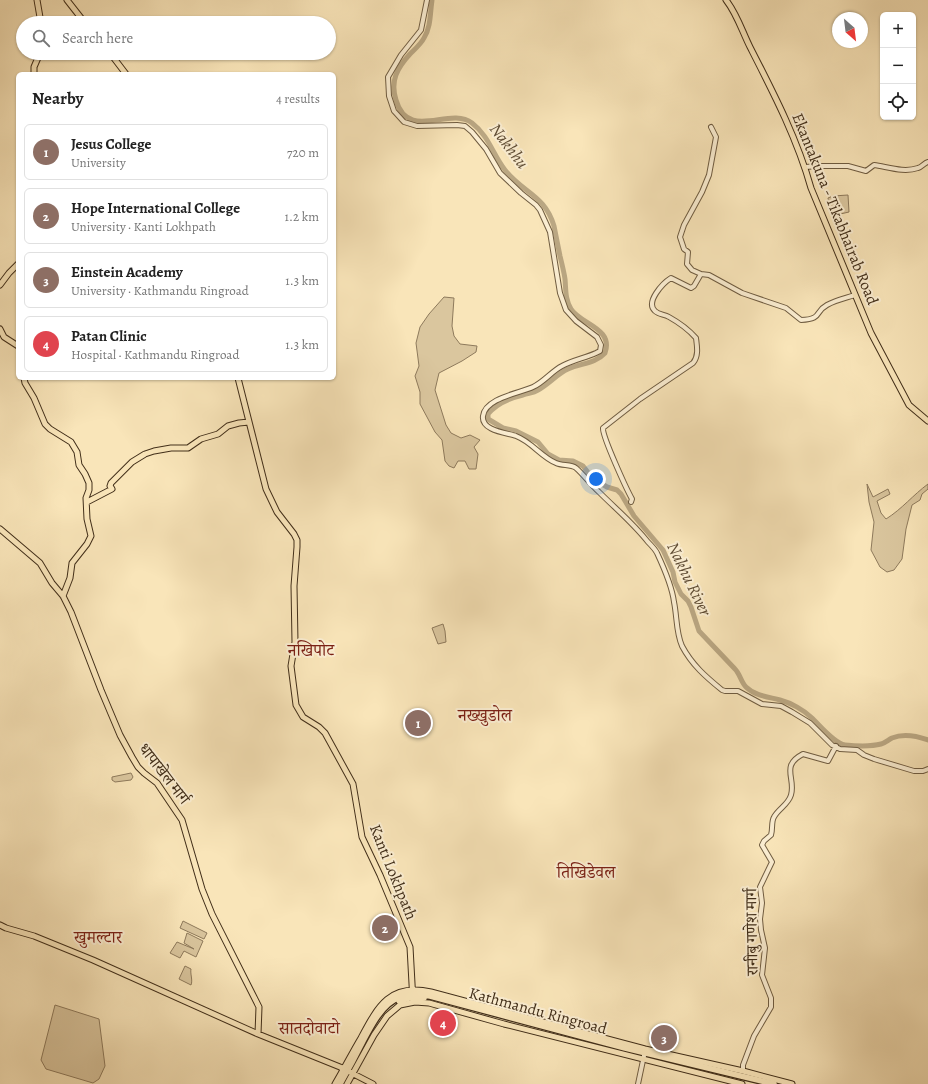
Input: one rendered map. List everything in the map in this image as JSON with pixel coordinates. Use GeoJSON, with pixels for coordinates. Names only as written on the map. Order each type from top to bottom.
{"type":"FeatureCollection","features":[{"type":"Feature","properties":{"kind":"highway","name":"Kathmandu Ringroad"},"geometry":{"type":"LineString","coordinates":[[340,1084],[384,1012],[399,1001],[412,996],[761,1084]]}},
{"type":"Feature","properties":{"kind":"highway","name":"Kathmandu Ringroad"},"geometry":{"type":"LineString","coordinates":[[644,1054],[774,1084]]}},
{"type":"Feature","properties":{"kind":"highway","name":"Kathmandu Ringroad"},"geometry":{"type":"LineString","coordinates":[[343,1084],[348,1071]]}},
{"type":"Feature","properties":{"kind":"main road"},"geometry":{"type":"LineString","coordinates":[[37,0],[40,16]]}},
{"type":"Feature","properties":{"kind":"main road"},"geometry":{"type":"LineString","coordinates":[[67,0],[80,16]]}},
{"type":"Feature","properties":{"kind":"main road","name":"Ekantakuna - Tikabhairab Road"},"geometry":{"type":"LineString","coordinates":[[726,0],[739,20],[749,45],[766,78],[805,168],[811,188],[871,333],[896,379],[902,395],[908,405],[928,421]]}},
{"type":"Feature","properties":{"kind":"main road"},"geometry":{"type":"LineString","coordinates":[[34,72],[34,67],[37,60]]}},
{"type":"Feature","properties":{"kind":"main road"},"geometry":{"type":"LineString","coordinates":[[115,60],[124,72]]}},
{"type":"Feature","properties":{"kind":"main road"},"geometry":{"type":"LineString","coordinates":[[0,286],[16,266]]}},
{"type":"Feature","properties":{"kind":"main road"},"geometry":{"type":"LineString","coordinates":[[0,329],[4,337],[16,345]]}},
{"type":"Feature","properties":{"kind":"main road"},"geometry":{"type":"LineString","coordinates":[[24,380],[45,424],[50,429],[71,442],[76,449],[79,465],[89,483],[89,490],[86,498],[87,522],[91,536],[87,544],[72,563],[70,578],[63,596]]}},
{"type":"Feature","properties":{"kind":"main road","name":"Kanti Lokhpath"},"geometry":{"type":"LineString","coordinates":[[239,380],[266,489],[277,512],[297,540],[298,547],[294,586],[295,642],[291,666],[296,705],[303,717],[319,727],[325,733],[353,784],[362,837],[380,875],[410,947],[412,996]]}},
{"type":"Feature","properties":{"kind":"main road"},"geometry":{"type":"LineString","coordinates":[[87,502],[112,489],[110,486],[111,483],[139,457],[154,451],[179,447],[188,448],[200,439],[218,434],[228,426],[250,422]]}},
{"type":"Feature","properties":{"kind":"main road","name":"धापाखेल मार्ग"},"geometry":{"type":"LineString","coordinates":[[0,529],[40,563],[52,583],[63,596],[71,612],[120,735],[138,767],[157,783],[182,820],[202,889],[212,914],[259,1007],[258,1034]]}},
{"type":"Feature","properties":{"kind":"main road"},"geometry":{"type":"LineString","coordinates":[[0,926],[34,936],[93,960],[258,1034],[348,1071],[373,1084]]}},
{"type":"Feature","properties":{"kind":"main road"},"geometry":{"type":"LineString","coordinates":[[644,1054],[743,1071],[792,1084]]}},
{"type":"Feature","properties":{"kind":"main road"},"geometry":{"type":"LineString","coordinates":[[644,1054],[742,1084]]}},
{"type":"Feature","properties":{"kind":"main road"},"geometry":{"type":"LineString","coordinates":[[335,1084],[348,1071]]}},
{"type":"Feature","properties":{"kind":"main road"},"geometry":{"type":"LineString","coordinates":[[347,1084],[348,1071]]}},
{"type":"Feature","properties":{"kind":"street"},"geometry":{"type":"LineString","coordinates":[[427,0],[421,30],[401,55],[388,77],[389,96],[394,111],[404,122],[417,126],[457,125],[465,126],[472,132],[486,148],[500,173],[538,207],[550,232],[560,293],[566,310],[576,321],[597,337],[601,345],[600,351],[562,366],[537,385],[511,394],[493,403],[484,412],[484,421],[490,428],[496,431],[519,437],[556,464],[575,468],[644,536],[656,552],[666,575],[674,600],[677,625],[682,645],[697,669],[722,690],[738,691],[762,704],[781,706],[810,723],[832,745],[840,749],[857,750],[874,759],[914,771],[923,771],[928,769]]}},
{"type":"Feature","properties":{"kind":"street"},"geometry":{"type":"LineString","coordinates":[[711,127],[716,137],[709,176],[684,225],[680,237],[684,249],[688,252],[686,263],[688,266],[692,270],[701,274],[709,275],[749,296],[784,307],[801,320],[811,320],[815,318],[825,306],[855,295]]}},
{"type":"Feature","properties":{"kind":"street"},"geometry":{"type":"LineString","coordinates":[[805,168],[820,166],[848,166],[866,171],[874,165],[910,170],[920,168],[923,164],[928,162]]}},
{"type":"Feature","properties":{"kind":"street"},"geometry":{"type":"LineString","coordinates":[[631,502],[632,499],[605,438],[603,429],[640,399],[694,363],[696,360],[696,338],[668,316],[655,311],[652,307],[652,302],[653,298],[664,284],[671,278],[691,288],[694,286],[701,274]]}},
{"type":"Feature","properties":{"kind":"street","name":"रानीबु गणेश मार्ग"},"geometry":{"type":"LineString","coordinates":[[743,1071],[743,1064],[754,1036],[769,1012],[771,1003],[762,975],[764,948],[760,919],[762,903],[760,886],[772,862],[762,845],[771,835],[773,818],[780,809],[787,804],[792,794],[791,765],[803,754],[828,761],[836,746]]}},
{"type":"Feature","properties":{"kind":"street"},"geometry":{"type":"LineString","coordinates":[[638,1084],[644,1054]]}},
{"type":"Feature","properties":{"kind":"shaded area"},"geometry":{"type":"Polygon","coordinates":[[[848,195],[849,212],[836,215],[829,207],[828,198],[833,196],[848,195]]]}},
{"type":"Feature","properties":{"kind":"shaded area"},"geometry":{"type":"Polygon","coordinates":[[[444,297],[454,298],[452,326],[454,336],[460,344],[477,346],[476,352],[439,373],[435,390],[446,425],[451,433],[461,438],[470,435],[480,440],[474,447],[478,454],[476,469],[469,469],[465,461],[458,461],[454,468],[449,466],[445,461],[442,440],[435,432],[420,404],[420,392],[415,376],[419,366],[416,343],[420,327],[444,297]]]}},
{"type":"Feature","properties":{"kind":"shaded area"},"geometry":{"type":"Polygon","coordinates":[[[867,484],[873,497],[888,489],[890,494],[877,501],[881,513],[886,519],[928,484],[928,489],[922,494],[920,500],[912,505],[906,529],[902,559],[894,570],[887,572],[880,567],[871,550],[874,522],[869,502],[867,484]]]}},
{"type":"Feature","properties":{"kind":"shaded area"},"geometry":{"type":"Polygon","coordinates":[[[443,624],[446,642],[438,644],[432,628],[443,624]]]}},
{"type":"Feature","properties":{"kind":"shaded area"},"geometry":{"type":"Polygon","coordinates":[[[131,773],[133,777],[131,780],[115,782],[112,780],[112,777],[131,773]]]}},
{"type":"Feature","properties":{"kind":"shaded area"},"geometry":{"type":"Polygon","coordinates":[[[183,921],[207,933],[204,939],[180,928],[183,921]]]}},
{"type":"Feature","properties":{"kind":"shaded area"},"geometry":{"type":"Polygon","coordinates":[[[187,933],[203,941],[196,957],[184,951],[180,958],[170,953],[177,942],[194,949],[184,943],[187,933]]]}},
{"type":"Feature","properties":{"kind":"shaded area"},"geometry":{"type":"Polygon","coordinates":[[[185,966],[191,969],[191,985],[179,979],[185,966]]]}},
{"type":"Feature","properties":{"kind":"shaded area"},"geometry":{"type":"Polygon","coordinates":[[[55,1005],[99,1019],[105,1066],[99,1079],[93,1083],[46,1069],[41,1060],[55,1005]]]}},
{"type":"Feature","properties":{"kind":"waterway","name":"Nakhu River"},"geometry":{"type":"LineString","coordinates":[[432,0],[429,25],[426,34],[421,42],[401,64],[394,81],[394,93],[402,112],[410,119],[419,121],[452,118],[463,119],[472,123],[478,128],[505,170],[545,207],[554,226],[564,271],[566,294],[569,305],[575,314],[601,332],[605,338],[606,345],[605,353],[601,357],[568,369],[536,391],[504,402],[495,407],[488,414],[488,419],[503,428],[516,431],[538,442],[548,454],[559,460],[573,461],[583,466],[597,481],[607,487],[617,490],[621,494],[634,516],[663,550],[673,572],[675,582],[681,594],[688,601],[691,607],[699,631],[735,669],[744,685],[750,690],[758,694],[784,701],[797,707],[809,715],[832,738],[841,744],[863,746],[877,745],[897,736],[906,735],[928,740]]}},
{"type":"Feature","properties":{"kind":"place","name":"Jesus College"},"geometry":{"type":"Point","coordinates":[418,723]}},
{"type":"Feature","properties":{"kind":"place","name":"Hope International College"},"geometry":{"type":"Point","coordinates":[385,928]}},
{"type":"Feature","properties":{"kind":"place","name":"Patan Clinic"},"geometry":{"type":"Point","coordinates":[443,1023]}},
{"type":"Feature","properties":{"kind":"place","name":"Einstein Academy"},"geometry":{"type":"Point","coordinates":[664,1038]}},
{"type":"Feature","properties":{"kind":"district","name":"नखिपोट"},"geometry":{"type":"Point","coordinates":[311,650]}},
{"type":"Feature","properties":{"kind":"district","name":"नख्खुडोल"},"geometry":{"type":"Point","coordinates":[485,715]}},
{"type":"Feature","properties":{"kind":"district","name":"तिखिडेवल"},"geometry":{"type":"Point","coordinates":[586,872]}},
{"type":"Feature","properties":{"kind":"district","name":"खुमल्टार"},"geometry":{"type":"Point","coordinates":[98,937]}},
{"type":"Feature","properties":{"kind":"district","name":"सातदोवाटो"},"geometry":{"type":"Point","coordinates":[309,1028]}},
{"type":"Feature","properties":{"kind":"water label","name":"Nakhhu"},"geometry":{"type":"Point","coordinates":[509,146]}}]}
